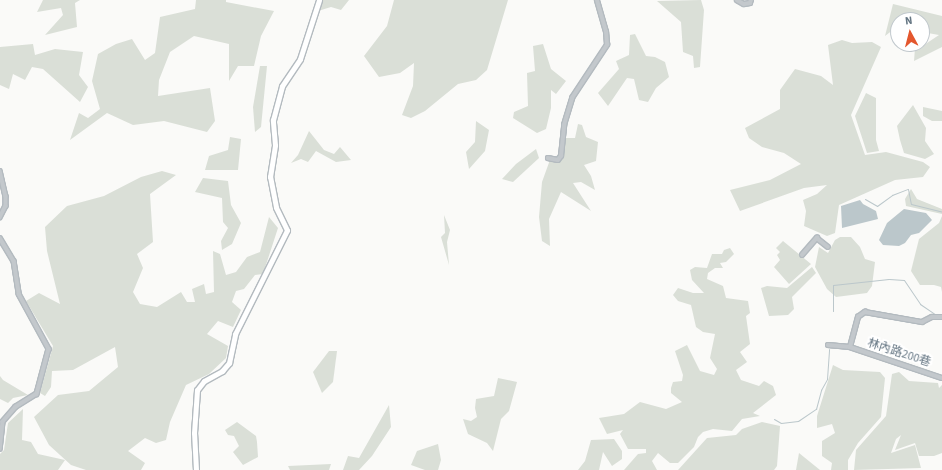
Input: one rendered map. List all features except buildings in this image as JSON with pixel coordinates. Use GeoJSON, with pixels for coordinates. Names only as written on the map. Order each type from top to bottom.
{"type":"FeatureCollection","features":[{"type":"Feature","properties":{"kind":"street"},"geometry":{"type":"LineString","coordinates":[[196,470],[194,433],[197,390],[204,381],[222,371],[229,363],[235,334],[287,230],[276,207],[270,177],[275,145],[273,120],[282,86],[300,59],[319,0]]}},
{"type":"Feature","properties":{"kind":"street"},"geometry":{"type":"LineString","coordinates":[[548,158],[558,160],[561,156],[564,125],[572,98],[607,45],[606,32],[597,0]]}},
{"type":"Feature","properties":{"kind":"street"},"geometry":{"type":"LineString","coordinates":[[737,0],[744,4],[750,4],[751,0]]}},
{"type":"Feature","properties":{"kind":"street"},"geometry":{"type":"LineString","coordinates":[[0,172],[6,196],[6,206],[0,218]]}},
{"type":"Feature","properties":{"kind":"street"},"geometry":{"type":"LineString","coordinates":[[0,238],[14,261],[19,294],[49,349],[36,394],[16,408],[2,421],[0,449]]}},
{"type":"Feature","properties":{"kind":"street"},"geometry":{"type":"LineString","coordinates":[[802,255],[817,238],[828,247]]}},
{"type":"Feature","properties":{"kind":"street"},"geometry":{"type":"LineString","coordinates":[[850,347],[858,317],[865,312],[922,322],[934,316],[942,317]]}},
{"type":"Feature","properties":{"kind":"street","name":"林內路200巷"},"geometry":{"type":"LineString","coordinates":[[828,345],[850,347],[942,378]]}},
{"type":"Feature","properties":{"kind":"shaded area"},"geometry":{"type":"Polygon","coordinates":[[[43,0],[80,0],[75,3],[77,27],[45,35],[63,15],[61,8],[37,12],[43,0]]]}},
{"type":"Feature","properties":{"kind":"shaded area"},"geometry":{"type":"Polygon","coordinates":[[[196,0],[226,0],[226,2],[274,11],[261,36],[254,66],[238,66],[229,81],[229,44],[194,36],[170,52],[159,80],[158,96],[210,88],[215,121],[207,132],[164,121],[133,125],[107,113],[70,140],[79,113],[88,118],[100,109],[92,81],[98,54],[116,44],[132,39],[145,60],[155,53],[160,17],[195,9],[196,0]]]}},
{"type":"Feature","properties":{"kind":"shaded area"},"geometry":{"type":"Polygon","coordinates":[[[322,0],[349,0],[341,10],[331,7],[318,11],[322,0]]]}},
{"type":"Feature","properties":{"kind":"shaded area"},"geometry":{"type":"Polygon","coordinates":[[[394,0],[508,0],[487,70],[476,80],[458,84],[425,111],[411,118],[402,115],[413,86],[414,63],[400,73],[379,77],[364,56],[387,26],[394,0]]]}},
{"type":"Feature","properties":{"kind":"shaded area"},"geometry":{"type":"Polygon","coordinates":[[[701,0],[704,10],[700,67],[694,68],[693,56],[683,52],[681,22],[657,1],[701,0]]]}},
{"type":"Feature","properties":{"kind":"shaded area"},"geometry":{"type":"Polygon","coordinates":[[[893,4],[926,12],[891,12],[893,4]]]}},
{"type":"Feature","properties":{"kind":"shaded area"},"geometry":{"type":"Polygon","coordinates":[[[930,13],[942,16],[942,47],[914,61],[915,52],[930,52],[930,41],[939,35],[930,33],[930,13]]]}},
{"type":"Feature","properties":{"kind":"shaded area"},"geometry":{"type":"Polygon","coordinates":[[[890,16],[890,32],[885,36],[890,16]]]}},
{"type":"Feature","properties":{"kind":"shaded area"},"geometry":{"type":"Polygon","coordinates":[[[635,34],[646,56],[655,57],[665,62],[669,77],[656,88],[648,102],[639,100],[634,79],[627,78],[608,106],[598,93],[619,69],[616,61],[629,55],[630,35],[635,34]]]}},
{"type":"Feature","properties":{"kind":"shaded area"},"geometry":{"type":"Polygon","coordinates":[[[842,40],[852,43],[872,42],[881,47],[851,115],[865,155],[886,152],[923,162],[930,167],[923,177],[895,180],[839,205],[835,233],[827,236],[804,226],[806,211],[803,200],[817,194],[827,185],[804,188],[740,211],[730,190],[770,180],[801,164],[784,153],[762,147],[749,138],[745,128],[780,109],[780,90],[795,69],[821,76],[833,85],[828,45],[842,40]]]}},
{"type":"Feature","properties":{"kind":"shaded area"},"geometry":{"type":"Polygon","coordinates":[[[33,44],[35,55],[55,49],[83,52],[79,75],[88,87],[80,102],[43,69],[32,67],[25,80],[13,74],[9,89],[0,85],[0,47],[33,44]]]}},
{"type":"Feature","properties":{"kind":"shaded area"},"geometry":{"type":"Polygon","coordinates":[[[543,44],[551,69],[566,81],[556,94],[551,90],[551,108],[546,129],[537,133],[513,118],[514,112],[528,106],[527,73],[535,71],[533,46],[543,44]]]}},
{"type":"Feature","properties":{"kind":"shaded area"},"geometry":{"type":"Polygon","coordinates":[[[260,66],[267,66],[261,127],[255,132],[253,107],[260,66]]]}},
{"type":"Feature","properties":{"kind":"shaded area"},"geometry":{"type":"Polygon","coordinates":[[[866,93],[876,98],[876,140],[879,151],[867,153],[855,116],[866,93]]]}},
{"type":"Feature","properties":{"kind":"shaded area"},"geometry":{"type":"Polygon","coordinates":[[[913,105],[926,128],[925,141],[934,154],[925,159],[904,153],[900,140],[897,126],[913,105]]]}},
{"type":"Feature","properties":{"kind":"shaded area"},"geometry":{"type":"Polygon","coordinates":[[[923,107],[942,111],[942,121],[932,121],[923,116],[923,107]]]}},
{"type":"Feature","properties":{"kind":"shaded area"},"geometry":{"type":"Polygon","coordinates":[[[476,121],[489,130],[485,151],[469,169],[466,152],[475,142],[476,121]]]}},
{"type":"Feature","properties":{"kind":"shaded area"},"geometry":{"type":"Polygon","coordinates":[[[578,124],[582,125],[586,137],[598,142],[596,161],[584,165],[591,176],[595,190],[581,182],[573,183],[591,211],[561,192],[549,219],[550,246],[542,241],[539,217],[542,182],[551,157],[558,159],[564,138],[575,138],[578,124]]]}},
{"type":"Feature","properties":{"kind":"shaded area"},"geometry":{"type":"Polygon","coordinates":[[[309,131],[324,150],[334,154],[340,147],[351,160],[336,162],[316,151],[308,162],[301,159],[291,163],[298,155],[309,131]]]}},
{"type":"Feature","properties":{"kind":"shaded area"},"geometry":{"type":"Polygon","coordinates":[[[230,137],[241,139],[238,170],[205,170],[209,156],[228,150],[230,137]]]}},
{"type":"Feature","properties":{"kind":"shaded area"},"geometry":{"type":"Polygon","coordinates":[[[536,149],[539,158],[513,182],[502,179],[516,164],[536,149]]]}},
{"type":"Feature","properties":{"kind":"shaded area"},"geometry":{"type":"Polygon","coordinates":[[[162,171],[176,175],[150,194],[153,242],[137,254],[143,268],[133,292],[140,304],[157,307],[181,292],[187,302],[195,302],[192,289],[204,284],[206,294],[214,292],[213,251],[220,254],[226,275],[236,272],[247,257],[260,252],[269,217],[278,228],[263,274],[255,275],[244,289],[236,291],[232,302],[241,310],[233,327],[218,321],[207,334],[228,346],[226,358],[209,374],[186,385],[170,422],[166,440],[156,443],[145,438],[128,451],[145,463],[141,470],[86,470],[71,465],[49,445],[34,417],[58,395],[89,391],[118,367],[115,347],[73,370],[52,371],[51,387],[45,396],[40,393],[53,346],[26,301],[39,293],[60,304],[47,251],[45,227],[67,206],[104,196],[141,177],[162,171]]]}},
{"type":"Feature","properties":{"kind":"shaded area"},"geometry":{"type":"Polygon","coordinates":[[[203,178],[228,181],[231,205],[241,223],[232,244],[222,250],[221,241],[228,228],[223,222],[222,198],[195,192],[203,178]]]}},
{"type":"Feature","properties":{"kind":"shaded area"},"geometry":{"type":"Polygon","coordinates":[[[911,189],[917,199],[942,209],[942,214],[906,206],[905,199],[911,189]]]}},
{"type":"Feature","properties":{"kind":"shaded area"},"geometry":{"type":"Polygon","coordinates":[[[860,200],[863,204],[876,211],[878,219],[842,228],[841,206],[860,200]]]}},
{"type":"Feature","properties":{"kind":"shaded area"},"geometry":{"type":"Polygon","coordinates":[[[904,209],[926,213],[932,220],[919,233],[911,235],[905,243],[899,246],[883,245],[879,240],[887,223],[904,209]]]}},
{"type":"Feature","properties":{"kind":"shaded area"},"geometry":{"type":"Polygon","coordinates":[[[444,215],[450,230],[447,242],[449,265],[441,237],[445,233],[444,215]]]}},
{"type":"Feature","properties":{"kind":"shaded area"},"geometry":{"type":"Polygon","coordinates":[[[942,216],[942,292],[941,287],[934,285],[920,285],[911,271],[919,239],[939,223],[942,216]]]}},
{"type":"Feature","properties":{"kind":"shaded area"},"geometry":{"type":"Polygon","coordinates":[[[840,237],[851,237],[860,247],[865,259],[875,262],[872,286],[867,293],[836,297],[827,289],[815,267],[819,247],[828,253],[835,240],[840,237]]]}},
{"type":"Feature","properties":{"kind":"shaded area"},"geometry":{"type":"Polygon","coordinates":[[[783,241],[811,264],[789,284],[774,267],[780,260],[777,255],[780,252],[776,248],[783,241]]]}},
{"type":"Feature","properties":{"kind":"shaded area"},"geometry":{"type":"Polygon","coordinates":[[[730,248],[734,254],[726,262],[720,263],[723,268],[715,268],[708,273],[707,279],[723,286],[726,298],[748,301],[750,313],[746,316],[750,344],[740,352],[747,362],[736,370],[741,380],[759,386],[764,381],[773,386],[776,395],[753,413],[760,416],[742,419],[732,431],[713,429],[703,432],[698,437],[694,447],[678,463],[670,463],[658,453],[652,461],[657,470],[624,470],[638,454],[646,453],[646,449],[628,449],[620,434],[623,430],[607,434],[599,418],[624,414],[640,402],[666,409],[682,402],[671,393],[671,388],[673,382],[682,381],[683,375],[675,351],[687,345],[700,371],[714,375],[717,369],[710,358],[715,334],[703,332],[696,327],[691,305],[678,301],[673,295],[678,288],[693,293],[704,293],[692,280],[690,270],[695,267],[707,268],[712,254],[722,254],[724,250],[730,248]]]}},
{"type":"Feature","properties":{"kind":"shaded area"},"geometry":{"type":"Polygon","coordinates":[[[812,267],[816,273],[792,297],[794,309],[788,315],[769,316],[761,288],[767,286],[787,288],[812,267]]]}},
{"type":"Feature","properties":{"kind":"shaded area"},"geometry":{"type":"Polygon","coordinates":[[[329,351],[337,351],[333,382],[322,393],[313,372],[329,351]]]}},
{"type":"Feature","properties":{"kind":"shaded area"},"geometry":{"type":"Polygon","coordinates":[[[833,365],[843,370],[880,372],[885,378],[881,417],[858,443],[848,460],[848,470],[831,470],[832,463],[822,456],[822,441],[835,433],[832,424],[817,428],[817,416],[833,365]]]}},
{"type":"Feature","properties":{"kind":"shaded area"},"geometry":{"type":"Polygon","coordinates":[[[899,372],[909,381],[938,383],[939,388],[942,385],[942,453],[934,456],[919,456],[915,443],[895,450],[901,435],[896,439],[891,453],[915,445],[921,468],[854,470],[856,450],[886,416],[892,374],[899,372]]]}},
{"type":"Feature","properties":{"kind":"shaded area"},"geometry":{"type":"Polygon","coordinates":[[[0,376],[3,380],[28,395],[13,398],[8,403],[0,399],[0,376]]]}},
{"type":"Feature","properties":{"kind":"shaded area"},"geometry":{"type":"Polygon","coordinates":[[[498,378],[517,382],[509,411],[501,419],[493,451],[487,443],[468,434],[463,419],[471,421],[477,417],[475,408],[476,399],[494,396],[498,378]]]}},
{"type":"Feature","properties":{"kind":"shaded area"},"geometry":{"type":"Polygon","coordinates":[[[389,405],[391,427],[372,456],[359,470],[343,470],[348,456],[359,458],[389,405]]]}},
{"type":"Feature","properties":{"kind":"shaded area"},"geometry":{"type":"Polygon","coordinates":[[[23,409],[22,440],[31,442],[38,454],[65,460],[58,470],[0,470],[0,454],[4,450],[8,423],[23,409]]]}},
{"type":"Feature","properties":{"kind":"shaded area"},"geometry":{"type":"Polygon","coordinates":[[[237,422],[256,436],[257,442],[258,457],[243,465],[233,452],[239,446],[234,436],[228,435],[225,430],[237,422]]]}},
{"type":"Feature","properties":{"kind":"shaded area"},"geometry":{"type":"Polygon","coordinates":[[[762,422],[780,426],[777,466],[774,470],[678,470],[707,438],[736,435],[742,429],[762,422]]]}},
{"type":"Feature","properties":{"kind":"shaded area"},"geometry":{"type":"Polygon","coordinates":[[[614,439],[622,451],[622,459],[612,466],[603,452],[599,470],[578,470],[585,461],[591,440],[614,439]]]}},
{"type":"Feature","properties":{"kind":"shaded area"},"geometry":{"type":"Polygon","coordinates":[[[438,444],[441,460],[438,470],[425,470],[411,465],[417,451],[438,444]]]}},
{"type":"Feature","properties":{"kind":"shaded area"},"geometry":{"type":"Polygon","coordinates":[[[799,453],[820,470],[796,470],[799,453]]]}},
{"type":"Feature","properties":{"kind":"shaded area"},"geometry":{"type":"Polygon","coordinates":[[[331,464],[329,470],[290,470],[288,466],[331,464]]]}},
{"type":"Feature","properties":{"kind":"waterway"},"geometry":{"type":"LineString","coordinates":[[865,199],[877,206],[892,195],[908,189],[911,204],[942,212]]}},
{"type":"Feature","properties":{"kind":"waterway"},"geometry":{"type":"LineString","coordinates":[[833,311],[833,285],[889,279],[904,280],[920,304],[935,314],[942,314]]}},
{"type":"Feature","properties":{"kind":"waterway"},"geometry":{"type":"LineString","coordinates":[[774,419],[781,423],[798,421],[816,409],[821,390],[827,379],[829,349]]}}]}
